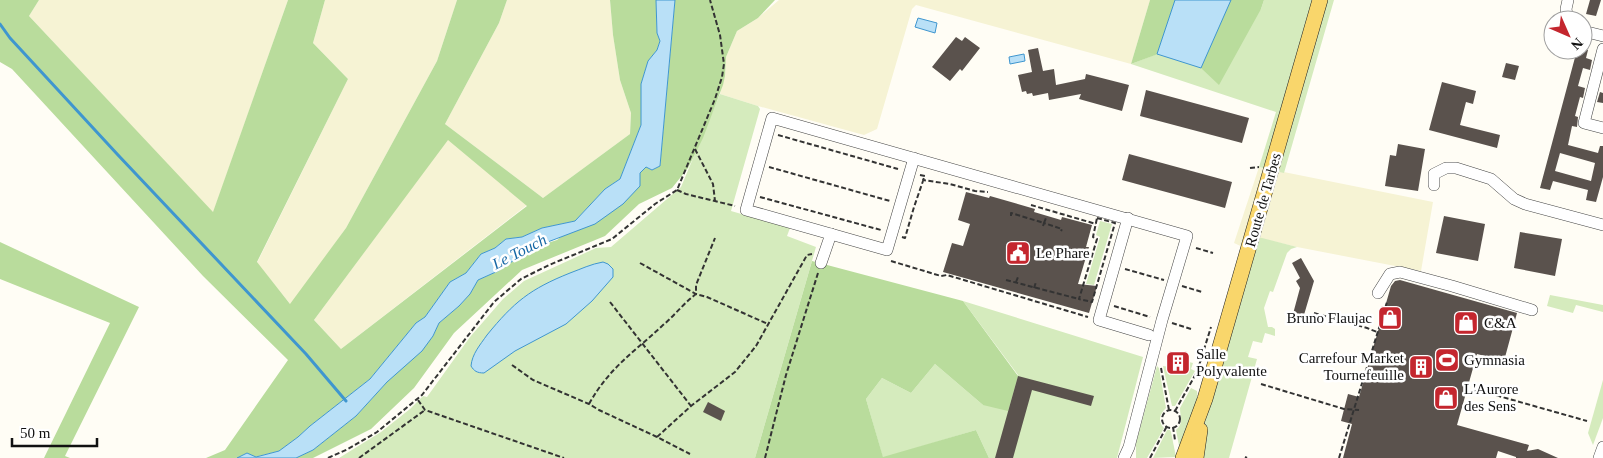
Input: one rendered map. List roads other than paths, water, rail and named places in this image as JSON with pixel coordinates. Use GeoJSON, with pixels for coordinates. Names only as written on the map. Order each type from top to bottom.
{"type":"FeatureCollection","features":[{"type":"Feature","properties":{"kind":"main road","name":"Route de Tarbes"},"geometry":{"type":"LineString","coordinates":[[1183,458],[1205,399],[1320,0]]}},
{"type":"Feature","properties":{"kind":"main road","name":"Route de Tarbes"},"geometry":{"type":"LineString","coordinates":[[1196,458],[1205,399]]}},
{"type":"Feature","properties":{"kind":"street"},"geometry":{"type":"LineString","coordinates":[[1603,50],[1584,123],[1603,128]]}},
{"type":"Feature","properties":{"kind":"street"},"geometry":{"type":"LineString","coordinates":[[914,158],[888,250],[746,210],[772,118],[1128,218],[1187,236],[1162,320],[1128,454]]}},
{"type":"Feature","properties":{"kind":"street"},"geometry":{"type":"LineString","coordinates":[[1434,185],[1434,174],[1446,168],[1456,168],[1491,179],[1514,200],[1603,225]]}},
{"type":"Feature","properties":{"kind":"street"},"geometry":{"type":"LineString","coordinates":[[1128,218],[1114,266],[1098,303],[1099,320],[1149,335]]}},
{"type":"Feature","properties":{"kind":"street"},"geometry":{"type":"LineString","coordinates":[[820,257],[831,234]]}},
{"type":"Feature","properties":{"kind":"street"},"geometry":{"type":"LineString","coordinates":[[1378,293],[1390,274],[1400,272],[1532,310]]}},
{"type":"Feature","properties":{"kind":"street"},"geometry":{"type":"LineString","coordinates":[[1599,458],[1603,447]]}},
{"type":"Feature","properties":{"kind":"water","name":"Le Touch"},"geometry":{"type":"Polygon","coordinates":[[[656,0],[675,0],[660,166],[652,170],[646,167],[640,173],[640,186],[623,204],[595,224],[532,248],[498,271],[478,280],[470,294],[439,323],[433,336],[422,351],[387,382],[356,416],[313,450],[296,458],[237,458],[247,453],[256,457],[279,451],[370,379],[416,323],[425,317],[450,282],[466,273],[481,254],[495,248],[506,239],[522,237],[542,228],[575,221],[605,189],[620,179],[641,125],[641,84],[648,61],[657,50],[660,41],[657,33],[656,0]]]}},
{"type":"Feature","properties":{"kind":"water"},"geometry":{"type":"Polygon","coordinates":[[[1175,0],[1231,0],[1201,68],[1157,54],[1175,0]]]}},
{"type":"Feature","properties":{"kind":"water"},"geometry":{"type":"Polygon","coordinates":[[[918,18],[937,23],[935,33],[915,27],[918,18]]]}},
{"type":"Feature","properties":{"kind":"water"},"geometry":{"type":"Polygon","coordinates":[[[1024,54],[1025,61],[1010,64],[1009,57],[1024,54]]]}},
{"type":"Feature","properties":{"kind":"water"},"geometry":{"type":"Polygon","coordinates":[[[603,262],[613,269],[613,277],[592,301],[566,324],[515,351],[484,373],[473,369],[471,366],[472,362],[479,346],[515,305],[533,291],[556,279],[582,268],[603,262]]]}},
{"type":"Feature","properties":{"kind":"waterway"},"geometry":{"type":"LineString","coordinates":[[0,24],[10,38],[118,155],[306,354],[346,401]]}},
{"type":"Feature","properties":{"kind":"place","name":"Le Phare"},"geometry":{"type":"Point","coordinates":[1018,253]}},
{"type":"Feature","properties":{"kind":"place","name":"Bruno Flaujac"},"geometry":{"type":"Point","coordinates":[1390,318]}},
{"type":"Feature","properties":{"kind":"place","name":"C&A"},"geometry":{"type":"Point","coordinates":[1466,323]}},
{"type":"Feature","properties":{"kind":"place","name":"Gymnasia"},"geometry":{"type":"Point","coordinates":[1447,360]}},
{"type":"Feature","properties":{"kind":"place","name":"Salle Polyvalente"},"geometry":{"type":"Point","coordinates":[1178,363]}},
{"type":"Feature","properties":{"kind":"place","name":"Carrefour Market Tournefeuille"},"geometry":{"type":"Point","coordinates":[1421,367]}},
{"type":"Feature","properties":{"kind":"place","name":"L'Aurore des Sens"},"geometry":{"type":"Point","coordinates":[1446,398]}}]}
